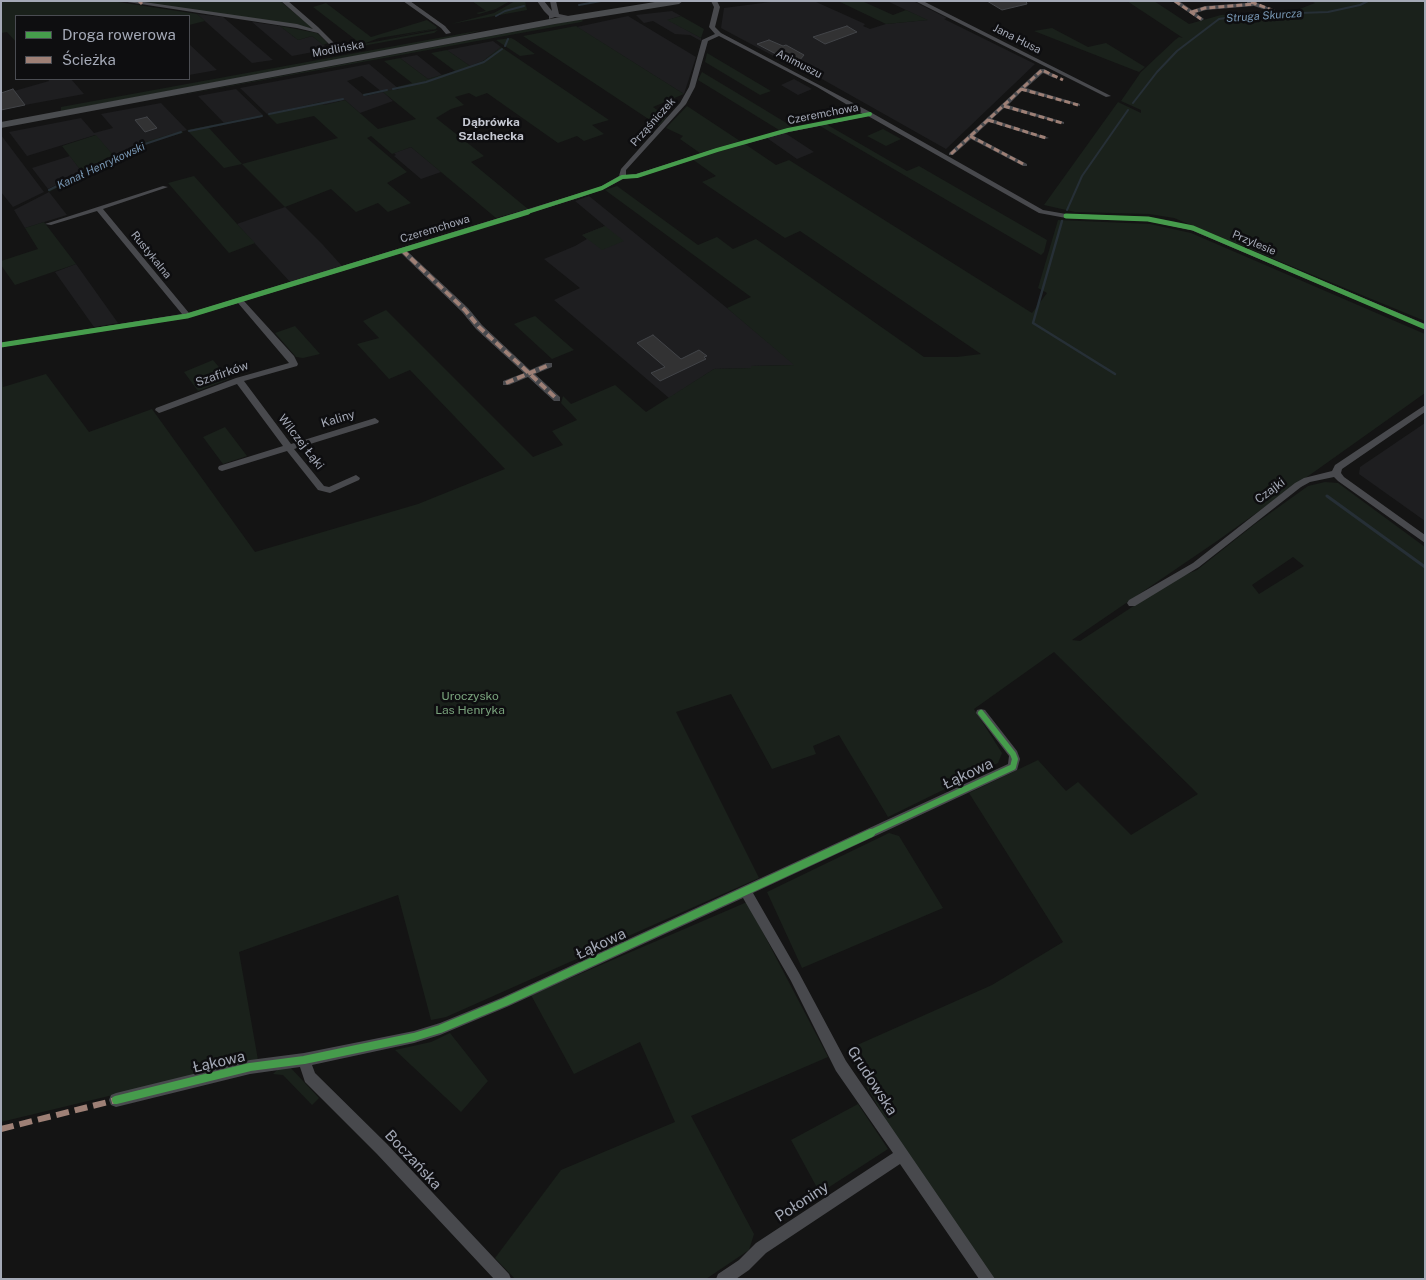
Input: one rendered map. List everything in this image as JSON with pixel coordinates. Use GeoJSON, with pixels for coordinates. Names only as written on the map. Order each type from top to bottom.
{"type":"FeatureCollection","features":[{"type":"Feature","properties":{"kind":"main road","name":"Modlińska"},"geometry":{"type":"LineString","coordinates":[[190,80],[448,33],[539,20],[552,10],[573,14],[623,1]]}},
{"type":"Feature","properties":{"kind":"main road","name":"Modlińska"},"geometry":{"type":"LineString","coordinates":[[1,124],[539,20],[679,1]]}},
{"type":"Feature","properties":{"kind":"main road","name":"Modlińska"},"geometry":{"type":"LineString","coordinates":[[1,114],[187,80]]}},
{"type":"Feature","properties":{"kind":"street"},"geometry":{"type":"LineString","coordinates":[[124,1],[297,26],[320,32]]}},
{"type":"Feature","properties":{"kind":"street"},"geometry":{"type":"LineString","coordinates":[[284,1],[341,52]]}},
{"type":"Feature","properties":{"kind":"street"},"geometry":{"type":"LineString","coordinates":[[406,1],[443,27],[448,33]]}},
{"type":"Feature","properties":{"kind":"street"},"geometry":{"type":"LineString","coordinates":[[540,1],[552,10]]}},
{"type":"Feature","properties":{"kind":"street"},"geometry":{"type":"LineString","coordinates":[[714,1],[717,7],[712,27],[719,34]]}},
{"type":"Feature","properties":{"kind":"street","name":"Jana Husa"},"geometry":{"type":"LineString","coordinates":[[918,1],[1108,96]]}},
{"type":"Feature","properties":{"kind":"street"},"geometry":{"type":"LineString","coordinates":[[1175,1],[1201,18]]}},
{"type":"Feature","properties":{"kind":"street"},"geometry":{"type":"LineString","coordinates":[[1248,1],[1272,10]]}},
{"type":"Feature","properties":{"kind":"street"},"geometry":{"type":"LineString","coordinates":[[1192,12],[1204,8],[1255,4]]}},
{"type":"Feature","properties":{"kind":"street","name":"Animuszu"},"geometry":{"type":"LineString","coordinates":[[719,34],[870,114]]}},
{"type":"Feature","properties":{"kind":"street","name":"Prząśniczek"},"geometry":{"type":"LineString","coordinates":[[622,177],[623,170],[683,104],[692,87],[705,40],[719,34]]}},
{"type":"Feature","properties":{"kind":"street"},"geometry":{"type":"LineString","coordinates":[[951,154],[1042,70],[1063,80]]}},
{"type":"Feature","properties":{"kind":"street"},"geometry":{"type":"LineString","coordinates":[[1022,89],[1078,105]]}},
{"type":"Feature","properties":{"kind":"street"},"geometry":{"type":"LineString","coordinates":[[1004,106],[1062,123]]}},
{"type":"Feature","properties":{"kind":"street","name":"Czeremchowa"},"geometry":{"type":"LineString","coordinates":[[1,345],[187,316],[576,197],[607,186],[622,177],[637,176],[717,150],[788,130],[870,114]]}},
{"type":"Feature","properties":{"kind":"street","name":"Przylesie"},"geometry":{"type":"LineString","coordinates":[[870,114],[1042,212],[1066,216],[1154,220],[1192,228],[1425,327]]}},
{"type":"Feature","properties":{"kind":"street"},"geometry":{"type":"LineString","coordinates":[[988,120],[1046,138]]}},
{"type":"Feature","properties":{"kind":"street"},"geometry":{"type":"LineString","coordinates":[[970,136],[1025,165]]}},
{"type":"Feature","properties":{"kind":"street"},"geometry":{"type":"LineString","coordinates":[[49,224],[165,187]]}},
{"type":"Feature","properties":{"kind":"street","name":"Rustykalna"},"geometry":{"type":"LineString","coordinates":[[98,209],[187,316]]}},
{"type":"Feature","properties":{"kind":"street"},"geometry":{"type":"LineString","coordinates":[[402,250],[465,310],[479,327],[557,399]]}},
{"type":"Feature","properties":{"kind":"street","name":"Szafirków"},"geometry":{"type":"LineString","coordinates":[[159,410],[239,380],[294,364],[291,358],[240,301]]}},
{"type":"Feature","properties":{"kind":"street"},"geometry":{"type":"LineString","coordinates":[[506,383],[549,365]]}},
{"type":"Feature","properties":{"kind":"street","name":"Wilczej Łąki"},"geometry":{"type":"LineString","coordinates":[[239,380],[289,448],[325,490],[337,488],[356,478]]}},
{"type":"Feature","properties":{"kind":"street","name":"Czajki"},"geometry":{"type":"LineString","coordinates":[[1132,603],[1196,565],[1298,485],[1307,480],[1336,473],[1338,467],[1425,408]]}},
{"type":"Feature","properties":{"kind":"street","name":"Kaliny"},"geometry":{"type":"LineString","coordinates":[[222,468],[375,421]]}},
{"type":"Feature","properties":{"kind":"street"},"geometry":{"type":"LineString","coordinates":[[1336,473],[1338,477],[1425,540]]}},
{"type":"Feature","properties":{"kind":"street","name":"Łąkowa"},"geometry":{"type":"LineString","coordinates":[[116,1100],[250,1067],[304,1060],[406,1039],[440,1029],[505,1002],[1013,767],[1015,759],[1013,754],[981,713]]}},
{"type":"Feature","properties":{"kind":"street","name":"Grudowska"},"geometry":{"type":"LineString","coordinates":[[746,891],[795,977],[840,1066],[988,1279]]}},
{"type":"Feature","properties":{"kind":"street","name":"Boczańska"},"geometry":{"type":"LineString","coordinates":[[304,1060],[310,1077],[382,1149],[504,1279]]}},
{"type":"Feature","properties":{"kind":"street","name":"Połoniny"},"geometry":{"type":"LineString","coordinates":[[723,1279],[744,1265],[761,1248],[902,1155]]}},
{"type":"Feature","properties":{"kind":"shaded area"},"geometry":{"type":"Polygon","coordinates":[[[778,1],[814,1],[865,24],[863,26],[870,29],[886,24],[927,20],[887,1],[913,1],[947,18],[944,19],[1035,64],[946,149],[806,70],[796,68],[721,28],[724,8],[778,1]]]}},
{"type":"Feature","properties":{"kind":"shaded area"},"geometry":{"type":"Polygon","coordinates":[[[672,11],[681,16],[668,20],[701,38],[701,41],[690,35],[675,34],[653,21],[644,23],[636,15],[672,11]]]}},
{"type":"Feature","properties":{"kind":"shaded area"},"geometry":{"type":"Polygon","coordinates":[[[197,14],[223,17],[273,60],[252,63],[197,14]]]}},
{"type":"Feature","properties":{"kind":"shaded area"},"geometry":{"type":"Polygon","coordinates":[[[628,16],[696,57],[684,94],[577,27],[628,16]]]}},
{"type":"Feature","properties":{"kind":"shaded area"},"geometry":{"type":"Polygon","coordinates":[[[252,22],[280,26],[298,40],[312,36],[329,49],[292,56],[252,22]]]}},
{"type":"Feature","properties":{"kind":"shaded area"},"geometry":{"type":"Polygon","coordinates":[[[493,41],[501,47],[483,61],[470,66],[447,50],[493,41]]]}},
{"type":"Feature","properties":{"kind":"shaded area"},"geometry":{"type":"Polygon","coordinates":[[[190,45],[217,70],[190,75],[190,45]]]}},
{"type":"Feature","properties":{"kind":"shaded area"},"geometry":{"type":"Polygon","coordinates":[[[417,55],[442,75],[428,79],[400,58],[417,55]]]}},
{"type":"Feature","properties":{"kind":"shaded area"},"geometry":{"type":"Polygon","coordinates":[[[369,64],[399,89],[383,92],[393,101],[360,113],[345,100],[323,105],[322,102],[267,114],[240,88],[369,64]],[[362,76],[347,81],[365,96],[382,92],[362,76]]]}},
{"type":"Feature","properties":{"kind":"shaded area"},"geometry":{"type":"Polygon","coordinates":[[[794,79],[812,89],[798,95],[781,85],[794,79]]]}},
{"type":"Feature","properties":{"kind":"shaded area"},"geometry":{"type":"Polygon","coordinates":[[[72,80],[84,94],[25,105],[14,91],[49,81],[72,80]]]}},
{"type":"Feature","properties":{"kind":"shaded area"},"geometry":{"type":"Polygon","coordinates":[[[236,89],[263,115],[224,123],[198,96],[236,89]]]}},
{"type":"Feature","properties":{"kind":"shaded area"},"geometry":{"type":"Polygon","coordinates":[[[161,103],[187,130],[130,148],[114,156],[95,135],[27,156],[9,132],[81,118],[94,133],[113,128],[101,114],[161,103]]]}},
{"type":"Feature","properties":{"kind":"shaded area"},"geometry":{"type":"Polygon","coordinates":[[[785,133],[814,152],[797,159],[767,138],[785,133]]]}},
{"type":"Feature","properties":{"kind":"shaded area"},"geometry":{"type":"Polygon","coordinates":[[[1,135],[44,192],[13,207],[1,192],[1,135]]]}},
{"type":"Feature","properties":{"kind":"shaded area"},"geometry":{"type":"Polygon","coordinates":[[[411,147],[441,172],[421,179],[394,156],[396,155],[394,153],[411,147]]]}},
{"type":"Feature","properties":{"kind":"shaded area"},"geometry":{"type":"Polygon","coordinates":[[[70,156],[82,172],[48,189],[32,168],[70,156]]]}},
{"type":"Feature","properties":{"kind":"shaded area"},"geometry":{"type":"Polygon","coordinates":[[[49,192],[67,215],[25,228],[14,210],[49,192]]]}},
{"type":"Feature","properties":{"kind":"shaded area"},"geometry":{"type":"Polygon","coordinates":[[[589,196],[795,365],[714,369],[669,398],[554,300],[580,288],[544,259],[575,246],[587,239],[582,235],[605,226],[575,201],[589,196]]]}},
{"type":"Feature","properties":{"kind":"shaded area"},"geometry":{"type":"Polygon","coordinates":[[[285,207],[342,266],[291,283],[237,224],[285,207]]]}},
{"type":"Feature","properties":{"kind":"shaded area"},"geometry":{"type":"Polygon","coordinates":[[[76,264],[118,323],[94,327],[55,272],[76,264]]]}},
{"type":"Feature","properties":{"kind":"shaded area"},"geometry":{"type":"Polygon","coordinates":[[[1425,423],[1425,521],[1359,474],[1360,467],[1425,423]]]}},
{"type":"Feature","properties":{"kind":"green space"},"geometry":{"type":"Polygon","coordinates":[[[1,1],[112,1],[197,14],[205,21],[190,25],[190,15],[15,15],[15,41],[7,32],[1,33],[1,1]]]}},
{"type":"Feature","properties":{"kind":"green space"},"geometry":{"type":"Polygon","coordinates":[[[142,1],[280,1],[314,29],[144,3],[142,1]]]}},
{"type":"Feature","properties":{"kind":"green space"},"geometry":{"type":"Polygon","coordinates":[[[472,1],[510,1],[496,9],[479,14],[476,13],[486,11],[472,1]]]}},
{"type":"Feature","properties":{"kind":"green space"},"geometry":{"type":"Polygon","coordinates":[[[515,1],[525,1],[527,10],[451,24],[494,13],[515,1]]]}},
{"type":"Feature","properties":{"kind":"green space"},"geometry":{"type":"Polygon","coordinates":[[[838,1],[862,1],[893,15],[906,10],[928,20],[886,24],[838,1]]]}},
{"type":"Feature","properties":{"kind":"green space"},"geometry":{"type":"Polygon","coordinates":[[[1127,1],[1154,1],[1189,24],[1221,15],[1297,10],[1315,3],[1311,1],[1425,1],[1425,321],[1174,218],[1149,214],[1075,212],[1044,205],[1118,102],[1141,113],[1141,110],[1121,101],[1141,72],[1175,40],[1179,37],[1183,38],[1127,1]]]}},
{"type":"Feature","properties":{"kind":"green space"},"geometry":{"type":"Polygon","coordinates":[[[326,3],[371,37],[427,20],[437,27],[436,29],[375,41],[433,29],[379,38],[363,44],[438,30],[434,33],[351,48],[361,44],[313,7],[326,3]]]}},
{"type":"Feature","properties":{"kind":"green space"},"geometry":{"type":"Polygon","coordinates":[[[681,16],[704,29],[701,38],[667,20],[681,16]]]}},
{"type":"Feature","properties":{"kind":"green space"},"geometry":{"type":"Polygon","coordinates":[[[581,19],[583,21],[581,22],[149,101],[581,19]]]}},
{"type":"Feature","properties":{"kind":"green space"},"geometry":{"type":"Polygon","coordinates":[[[280,26],[317,33],[328,43],[323,45],[312,36],[298,40],[280,26]]]}},
{"type":"Feature","properties":{"kind":"green space"},"geometry":{"type":"Polygon","coordinates":[[[576,26],[684,94],[653,107],[667,117],[659,126],[523,36],[576,26]]]}},
{"type":"Feature","properties":{"kind":"green space"},"geometry":{"type":"Polygon","coordinates":[[[1052,28],[1088,47],[1106,43],[1145,67],[1139,72],[1034,31],[1052,28]]]}},
{"type":"Feature","properties":{"kind":"green space"},"geometry":{"type":"Polygon","coordinates":[[[482,30],[448,39],[61,111],[61,107],[482,30]]]}},
{"type":"Feature","properties":{"kind":"green space"},"geometry":{"type":"Polygon","coordinates":[[[511,38],[535,54],[520,56],[496,40],[511,38]]]}},
{"type":"Feature","properties":{"kind":"green space"},"geometry":{"type":"Polygon","coordinates":[[[501,47],[609,120],[592,125],[604,134],[584,141],[577,136],[558,143],[487,93],[476,97],[469,93],[455,97],[464,105],[451,109],[436,118],[484,156],[471,162],[528,209],[496,218],[411,147],[392,154],[371,136],[367,138],[407,172],[387,183],[411,203],[388,212],[378,203],[356,212],[331,189],[285,207],[242,164],[338,138],[314,116],[277,124],[267,114],[322,102],[324,105],[345,100],[378,129],[416,119],[383,92],[365,96],[362,94],[399,89],[397,87],[412,83],[384,61],[400,58],[428,79],[455,71],[431,53],[447,50],[470,66],[483,61],[501,47]]]}},
{"type":"Feature","properties":{"kind":"green space"},"geometry":{"type":"Polygon","coordinates":[[[707,53],[771,91],[760,95],[705,62],[707,53]]]}},
{"type":"Feature","properties":{"kind":"green space"},"geometry":{"type":"Polygon","coordinates":[[[702,72],[793,127],[779,130],[698,80],[702,72]]]}},
{"type":"Feature","properties":{"kind":"green space"},"geometry":{"type":"Polygon","coordinates":[[[687,106],[740,141],[700,153],[680,139],[683,136],[666,128],[687,106]]]}},
{"type":"Feature","properties":{"kind":"green space"},"geometry":{"type":"Polygon","coordinates":[[[263,115],[209,128],[242,164],[224,168],[187,130],[263,115]]]}},
{"type":"Feature","properties":{"kind":"green space"},"geometry":{"type":"Polygon","coordinates":[[[826,124],[907,171],[919,166],[1047,240],[1044,252],[1041,255],[820,126],[826,124]]]}},
{"type":"Feature","properties":{"kind":"green space"},"geometry":{"type":"Polygon","coordinates":[[[883,129],[901,139],[886,146],[867,136],[883,129]]]}},
{"type":"Feature","properties":{"kind":"green space"},"geometry":{"type":"Polygon","coordinates":[[[182,131],[183,133],[132,149],[49,192],[48,190],[82,172],[62,146],[96,135],[114,156],[148,141],[182,131]]]}},
{"type":"Feature","properties":{"kind":"green space","name":"Uroczysko Las Henryka"},"geometry":{"type":"Polygon","coordinates":[[[745,144],[776,165],[789,160],[1032,313],[1047,293],[1038,288],[1058,220],[1150,224],[1191,233],[1425,334],[1425,393],[1217,541],[1072,640],[1080,641],[1175,579],[1197,570],[1255,524],[1308,486],[1325,482],[1338,483],[1425,547],[1425,1279],[993,1279],[894,1135],[846,1050],[992,985],[1063,942],[969,793],[1038,760],[1066,791],[1078,782],[1131,835],[1198,794],[1054,652],[974,709],[1002,753],[998,763],[888,817],[839,735],[813,746],[816,754],[772,769],[731,694],[676,712],[759,878],[446,1017],[431,1020],[398,895],[239,952],[258,1060],[1,1122],[1,362],[3,387],[46,374],[89,432],[152,409],[255,552],[418,504],[505,469],[410,370],[389,379],[357,344],[379,338],[363,321],[386,310],[533,457],[563,445],[552,431],[577,420],[561,403],[563,396],[571,404],[615,385],[646,412],[714,369],[794,365],[727,308],[751,297],[605,190],[617,186],[698,245],[717,237],[733,249],[756,239],[924,357],[957,357],[981,354],[800,231],[785,238],[702,182],[716,176],[692,159],[745,144]],[[1293,557],[1252,585],[1259,594],[1304,566],[1293,557]]]}},
{"type":"Feature","properties":{"kind":"green space"},"geometry":{"type":"Polygon","coordinates":[[[194,176],[255,243],[229,253],[168,183],[194,176]]]}},
{"type":"Feature","properties":{"kind":"green space"},"geometry":{"type":"Polygon","coordinates":[[[44,222],[76,264],[15,285],[1,265],[1,261],[38,249],[25,228],[44,222]]]}},
{"type":"Feature","properties":{"kind":"green space"},"geometry":{"type":"Polygon","coordinates":[[[605,226],[624,241],[602,250],[582,235],[605,226]]]}},
{"type":"Feature","properties":{"kind":"green space"},"geometry":{"type":"Polygon","coordinates":[[[535,316],[574,350],[552,359],[514,324],[535,316]]]}},
{"type":"Feature","properties":{"kind":"green space"},"geometry":{"type":"Polygon","coordinates":[[[295,326],[320,354],[303,358],[296,357],[275,333],[295,326]]]}},
{"type":"Feature","properties":{"kind":"green space"},"geometry":{"type":"Polygon","coordinates":[[[213,360],[229,379],[198,391],[184,372],[213,360]]]}},
{"type":"Feature","properties":{"kind":"green space"},"geometry":{"type":"Polygon","coordinates":[[[225,427],[247,456],[223,464],[203,437],[225,427]]]}},
{"type":"Feature","properties":{"kind":"green space"},"geometry":{"type":"Polygon","coordinates":[[[889,833],[899,836],[943,908],[802,968],[767,892],[889,833]]]}},
{"type":"Feature","properties":{"kind":"green space"},"geometry":{"type":"Polygon","coordinates":[[[747,902],[828,1057],[691,1116],[754,1234],[749,1250],[706,1279],[515,1279],[495,1258],[561,1170],[675,1122],[640,1042],[574,1074],[531,995],[747,902]]]}},
{"type":"Feature","properties":{"kind":"green space"},"geometry":{"type":"Polygon","coordinates":[[[450,1033],[488,1081],[461,1112],[395,1050],[431,1042],[450,1033]]]}},
{"type":"Feature","properties":{"kind":"green space"},"geometry":{"type":"Polygon","coordinates":[[[289,1066],[319,1098],[312,1105],[283,1075],[273,1074],[278,1069],[289,1066]]]}},
{"type":"Feature","properties":{"kind":"green space"},"geometry":{"type":"Polygon","coordinates":[[[858,1104],[888,1149],[820,1193],[791,1140],[858,1104]]]}},
{"type":"Feature","properties":{"kind":"building"},"geometry":{"type":"Polygon","coordinates":[[[987,1],[1026,1],[1027,4],[1002,10],[987,1]]]}},
{"type":"Feature","properties":{"kind":"building"},"geometry":{"type":"Polygon","coordinates":[[[847,26],[857,32],[825,44],[813,37],[847,26]]]}},
{"type":"Feature","properties":{"kind":"building"},"geometry":{"type":"Polygon","coordinates":[[[769,40],[783,46],[786,45],[804,55],[799,61],[793,63],[757,44],[769,40]]]}},
{"type":"Feature","properties":{"kind":"building"},"geometry":{"type":"Polygon","coordinates":[[[13,89],[25,105],[1,110],[1,93],[13,89]]]}},
{"type":"Feature","properties":{"kind":"building"},"geometry":{"type":"Polygon","coordinates":[[[147,117],[157,128],[145,132],[135,120],[147,117]]]}},
{"type":"Feature","properties":{"kind":"building"},"geometry":{"type":"Polygon","coordinates":[[[653,335],[681,359],[699,350],[707,356],[704,357],[706,359],[660,381],[651,373],[665,367],[637,343],[653,335]]]}},
{"type":"Feature","properties":{"kind":"waterway"},"geometry":{"type":"LineString","coordinates":[[579,5],[601,1]]}},
{"type":"Feature","properties":{"kind":"waterway","name":"Struga Skurcza"},"geometry":{"type":"LineString","coordinates":[[1133,103],[1157,72],[1177,51],[1219,19],[1246,15],[1328,12],[1360,5],[1368,1]]}},
{"type":"Feature","properties":{"kind":"waterway","name":"Kanał Henrykowski"},"geometry":{"type":"LineString","coordinates":[[496,16],[505,11],[524,6]]}},
{"type":"Feature","properties":{"kind":"waterway","name":"Kanał Henrykowski"},"geometry":{"type":"LineString","coordinates":[[505,46],[508,39]]}},
{"type":"Feature","properties":{"kind":"waterway","name":"Kanał Henrykowski"},"geometry":{"type":"LineString","coordinates":[[393,89],[426,82],[484,62],[502,49]]}},
{"type":"Feature","properties":{"kind":"waterway","name":"Kanał Henrykowski"},"geometry":{"type":"LineString","coordinates":[[364,95],[387,90]]}},
{"type":"Feature","properties":{"kind":"waterway","name":"Kanał Henrykowski"},"geometry":{"type":"LineString","coordinates":[[269,114],[343,99]]}},
{"type":"Feature","properties":{"kind":"waterway","name":"Struga Skurcza"},"geometry":{"type":"LineString","coordinates":[[1067,210],[1082,176],[1128,110]]}},
{"type":"Feature","properties":{"kind":"waterway","name":"Kanał Henrykowski"},"geometry":{"type":"LineString","coordinates":[[189,131],[262,116]]}},
{"type":"Feature","properties":{"kind":"waterway","name":"Kanał Henrykowski"},"geometry":{"type":"LineString","coordinates":[[49,190],[133,148],[181,132]]}},
{"type":"Feature","properties":{"kind":"waterway","name":"Struga Skurcza"},"geometry":{"type":"LineString","coordinates":[[1062,221],[1033,323],[1115,374]]}},
{"type":"Feature","properties":{"kind":"waterway","name":"Struga Skurcza"},"geometry":{"type":"LineString","coordinates":[[1327,496],[1425,567]]}},
{"type":"Feature","properties":{"kind":"marked path"},"geometry":{"type":"LineString","coordinates":[[139,1],[142,4]]}},
{"type":"Feature","properties":{"kind":"marked path"},"geometry":{"type":"LineString","coordinates":[[1175,1],[1201,19]]}},
{"type":"Feature","properties":{"kind":"marked path"},"geometry":{"type":"LineString","coordinates":[[1251,2],[1272,10]]}},
{"type":"Feature","properties":{"kind":"marked path"},"geometry":{"type":"LineString","coordinates":[[1192,12],[1205,8],[1255,4]]}},
{"type":"Feature","properties":{"kind":"marked path"},"geometry":{"type":"LineString","coordinates":[[951,154],[1042,70],[1063,80]]}},
{"type":"Feature","properties":{"kind":"marked path"},"geometry":{"type":"LineString","coordinates":[[1021,89],[1078,105]]}},
{"type":"Feature","properties":{"kind":"marked path"},"geometry":{"type":"LineString","coordinates":[[1004,106],[1062,123]]}},
{"type":"Feature","properties":{"kind":"marked path"},"geometry":{"type":"LineString","coordinates":[[988,120],[1046,138]]}},
{"type":"Feature","properties":{"kind":"marked path"},"geometry":{"type":"LineString","coordinates":[[970,136],[1025,165]]}},
{"type":"Feature","properties":{"kind":"marked path"},"geometry":{"type":"LineString","coordinates":[[402,250],[465,310],[479,327],[557,399]]}},
{"type":"Feature","properties":{"kind":"marked path"},"geometry":{"type":"LineString","coordinates":[[506,383],[549,365]]}},
{"type":"Feature","properties":{"kind":"marked path"},"geometry":{"type":"LineString","coordinates":[[1,1129],[116,1100]]}},
{"type":"Feature","properties":{"kind":"cycle path"},"geometry":{"type":"LineString","coordinates":[[1,345],[187,316],[576,197],[602,188],[622,177],[637,176],[717,150],[788,130],[870,114]]}},
{"type":"Feature","properties":{"kind":"cycle path"},"geometry":{"type":"LineString","coordinates":[[1066,216],[1148,219],[1193,228],[1425,327]]}},
{"type":"Feature","properties":{"kind":"cycle path"},"geometry":{"type":"LineString","coordinates":[[116,1100],[250,1067],[304,1060],[414,1037],[440,1029],[505,1002],[1013,767],[1015,759],[1013,754],[981,713]]}},
{"type":"Feature","properties":{"kind":"district","name":"Dąbrówka Szlachecka"},"geometry":{"type":"Point","coordinates":[491,129]}}]}
